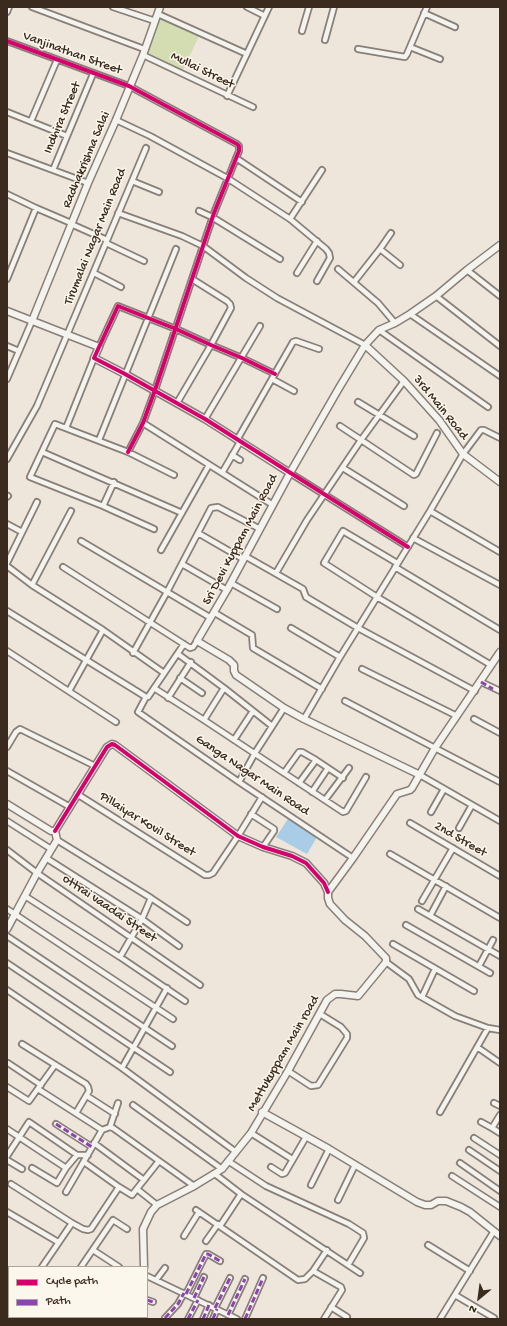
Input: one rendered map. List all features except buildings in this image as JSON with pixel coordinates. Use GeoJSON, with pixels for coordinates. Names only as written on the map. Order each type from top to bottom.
{"type":"FeatureCollection","features":[{"type":"Feature","properties":{"kind":"street"},"geometry":{"type":"LineString","coordinates":[[7,12],[9,7]]}},
{"type":"Feature","properties":{"kind":"street","name":"Mullai Street"},"geometry":{"type":"LineString","coordinates":[[32,7],[143,52],[227,96],[252,107]]}},
{"type":"Feature","properties":{"kind":"street"},"geometry":{"type":"LineString","coordinates":[[113,7],[155,21]]}},
{"type":"Feature","properties":{"kind":"street","name":"Radhakrishna Salai"},"geometry":{"type":"LineString","coordinates":[[32,321],[71,223],[130,86],[160,7]]}},
{"type":"Feature","properties":{"kind":"street"},"geometry":{"type":"LineString","coordinates":[[247,7],[265,16]]}},
{"type":"Feature","properties":{"kind":"street"},"geometry":{"type":"LineString","coordinates":[[227,96],[269,7]]}},
{"type":"Feature","properties":{"kind":"street"},"geometry":{"type":"LineString","coordinates":[[302,31],[309,7]]}},
{"type":"Feature","properties":{"kind":"street"},"geometry":{"type":"LineString","coordinates":[[325,40],[334,7]]}},
{"type":"Feature","properties":{"kind":"street"},"geometry":{"type":"LineString","coordinates":[[358,49],[405,57],[425,9],[455,27]]}},
{"type":"Feature","properties":{"kind":"street"},"geometry":{"type":"LineString","coordinates":[[158,14],[247,54]]}},
{"type":"Feature","properties":{"kind":"street","name":"Vanjinathan Street"},"geometry":{"type":"LineString","coordinates":[[7,41],[93,74],[130,86],[238,144],[239,149],[236,158]]}},
{"type":"Feature","properties":{"kind":"street"},"geometry":{"type":"LineString","coordinates":[[410,48],[440,59]]}},
{"type":"Feature","properties":{"kind":"street"},"geometry":{"type":"LineString","coordinates":[[31,121],[57,60]]}},
{"type":"Feature","properties":{"kind":"street","name":"Indhira Street"},"geometry":{"type":"LineString","coordinates":[[53,170],[93,74]]}},
{"type":"Feature","properties":{"kind":"street"},"geometry":{"type":"LineString","coordinates":[[7,112],[67,136]]}},
{"type":"Feature","properties":{"kind":"street"},"geometry":{"type":"LineString","coordinates":[[116,120],[150,136],[227,178],[290,219],[326,249],[330,258],[317,281]]}},
{"type":"Feature","properties":{"kind":"street","name":"Tirumalai Nagar Main Road"},"geometry":{"type":"LineString","coordinates":[[7,459],[37,406],[146,148]]}},
{"type":"Feature","properties":{"kind":"street"},"geometry":{"type":"LineString","coordinates":[[7,153],[88,184]]}},
{"type":"Feature","properties":{"kind":"street"},"geometry":{"type":"LineString","coordinates":[[128,452],[143,423],[176,329],[212,217],[236,158],[302,202]]}},
{"type":"Feature","properties":{"kind":"street"},"geometry":{"type":"LineString","coordinates":[[290,219],[322,170]]}},
{"type":"Feature","properties":{"kind":"street"},"geometry":{"type":"LineString","coordinates":[[132,181],[159,192]]}},
{"type":"Feature","properties":{"kind":"street"},"geometry":{"type":"LineString","coordinates":[[7,194],[71,223],[144,262]]}},
{"type":"Feature","properties":{"kind":"street"},"geometry":{"type":"LineString","coordinates":[[7,279],[9,268],[36,208]]}},
{"type":"Feature","properties":{"kind":"street"},"geometry":{"type":"LineString","coordinates":[[199,211],[212,217],[280,259]]}},
{"type":"Feature","properties":{"kind":"street"},"geometry":{"type":"LineString","coordinates":[[118,213],[182,236],[203,246],[246,278],[277,298],[365,345]]}},
{"type":"Feature","properties":{"kind":"street"},"geometry":{"type":"LineString","coordinates":[[354,282],[380,249],[391,232]]}},
{"type":"Feature","properties":{"kind":"street"},"geometry":{"type":"LineString","coordinates":[[297,273],[317,241]]}},
{"type":"Feature","properties":{"kind":"street","name":"Sri Devi Kuppam Main Road"},"geometry":{"type":"LineString","coordinates":[[197,641],[228,590],[244,557],[290,473],[365,345],[379,330],[396,323],[436,296],[500,245]]}},
{"type":"Feature","properties":{"kind":"street"},"geometry":{"type":"LineString","coordinates":[[99,440],[176,249]]}},
{"type":"Feature","properties":{"kind":"street"},"geometry":{"type":"LineString","coordinates":[[380,249],[400,265]]}},
{"type":"Feature","properties":{"kind":"street"},"geometry":{"type":"LineString","coordinates":[[338,269],[378,303],[396,323]]}},
{"type":"Feature","properties":{"kind":"street"},"geometry":{"type":"LineString","coordinates":[[467,270],[500,296]]}},
{"type":"Feature","properties":{"kind":"street"},"geometry":{"type":"LineString","coordinates":[[94,273],[122,287]]}},
{"type":"Feature","properties":{"kind":"street"},"geometry":{"type":"LineString","coordinates":[[177,403],[211,346],[231,306],[192,279]]}},
{"type":"Feature","properties":{"kind":"street"},"geometry":{"type":"LineString","coordinates":[[436,296],[500,346]]}},
{"type":"Feature","properties":{"kind":"street"},"geometry":{"type":"LineString","coordinates":[[66,428],[94,358],[118,306],[176,329],[275,374]]}},
{"type":"Feature","properties":{"kind":"street"},"geometry":{"type":"LineString","coordinates":[[7,311],[99,347]]}},
{"type":"Feature","properties":{"kind":"street"},"geometry":{"type":"LineString","coordinates":[[410,314],[500,376]]}},
{"type":"Feature","properties":{"kind":"street"},"geometry":{"type":"LineString","coordinates":[[7,379],[32,321]]}},
{"type":"Feature","properties":{"kind":"street"},"geometry":{"type":"LineString","coordinates":[[205,419],[260,326]]}},
{"type":"Feature","properties":{"kind":"street"},"geometry":{"type":"LineString","coordinates":[[379,330],[488,407]]}},
{"type":"Feature","properties":{"kind":"street"},"geometry":{"type":"LineString","coordinates":[[222,473],[293,341],[319,349]]}},
{"type":"Feature","properties":{"kind":"street","name":"3rd Main Road"},"geometry":{"type":"LineString","coordinates":[[365,345],[404,381],[439,420],[463,454],[500,482]]}},
{"type":"Feature","properties":{"kind":"street"},"geometry":{"type":"LineString","coordinates":[[7,346],[19,351]]}},
{"type":"Feature","properties":{"kind":"street"},"geometry":{"type":"LineString","coordinates":[[94,358],[126,374],[205,419],[408,547]]}},
{"type":"Feature","properties":{"kind":"street"},"geometry":{"type":"LineString","coordinates":[[272,379],[294,391]]}},
{"type":"Feature","properties":{"kind":"street"},"geometry":{"type":"LineString","coordinates":[[276,573],[307,520],[361,440],[404,381]]}},
{"type":"Feature","properties":{"kind":"street"},"geometry":{"type":"LineString","coordinates":[[358,402],[414,436]]}},
{"type":"Feature","properties":{"kind":"street"},"geometry":{"type":"LineString","coordinates":[[143,423],[273,505]]}},
{"type":"Feature","properties":{"kind":"street"},"geometry":{"type":"LineString","coordinates":[[154,529],[103,506],[30,477],[55,424],[128,452],[174,475]]}},
{"type":"Feature","properties":{"kind":"street"},"geometry":{"type":"LineString","coordinates":[[340,426],[414,475],[416,474],[437,433]]}},
{"type":"Feature","properties":{"kind":"street"},"geometry":{"type":"LineString","coordinates":[[304,719],[463,454],[481,430],[500,438]]}},
{"type":"Feature","properties":{"kind":"street"},"geometry":{"type":"LineString","coordinates":[[42,452],[114,482],[182,513]]}},
{"type":"Feature","properties":{"kind":"street"},"geometry":{"type":"LineString","coordinates":[[232,455],[240,460]]}},
{"type":"Feature","properties":{"kind":"street"},"geometry":{"type":"LineString","coordinates":[[161,550],[210,465]]}},
{"type":"Feature","properties":{"kind":"street"},"geometry":{"type":"LineString","coordinates":[[343,468],[404,506]]}},
{"type":"Feature","properties":{"kind":"street"},"geometry":{"type":"LineString","coordinates":[[103,506],[114,482]]}},
{"type":"Feature","properties":{"kind":"street"},"geometry":{"type":"LineString","coordinates":[[7,563],[37,502]]}},
{"type":"Feature","properties":{"kind":"street"},"geometry":{"type":"LineString","coordinates":[[133,652],[167,592],[211,508],[216,506],[260,529]]}},
{"type":"Feature","properties":{"kind":"street"},"geometry":{"type":"LineString","coordinates":[[32,585],[71,511]]}},
{"type":"Feature","properties":{"kind":"street"},"geometry":{"type":"LineString","coordinates":[[430,511],[500,552]]}},
{"type":"Feature","properties":{"kind":"street"},"geometry":{"type":"LineString","coordinates":[[7,524],[22,532]]}},
{"type":"Feature","properties":{"kind":"street"},"geometry":{"type":"LineString","coordinates":[[491,666],[324,563],[343,531],[500,630]]}},
{"type":"Feature","properties":{"kind":"street"},"geometry":{"type":"LineString","coordinates":[[198,533],[276,573],[303,589],[306,597],[358,628],[475,690]]}},
{"type":"Feature","properties":{"kind":"street"},"geometry":{"type":"LineString","coordinates":[[413,538],[500,585]]}},
{"type":"Feature","properties":{"kind":"street"},"geometry":{"type":"LineString","coordinates":[[81,541],[167,592],[252,635],[253,648],[322,689]]}},
{"type":"Feature","properties":{"kind":"street"},"geometry":{"type":"LineString","coordinates":[[182,564],[228,590]]}},
{"type":"Feature","properties":{"kind":"street"},"geometry":{"type":"LineString","coordinates":[[63,567],[191,648],[197,641],[229,660],[234,666],[236,675],[284,708],[420,775],[500,821]]}},
{"type":"Feature","properties":{"kind":"street"},"geometry":{"type":"LineString","coordinates":[[8,569],[103,630],[164,673]]}},
{"type":"Feature","properties":{"kind":"street"},"geometry":{"type":"LineString","coordinates":[[231,583],[277,609]]}},
{"type":"Feature","properties":{"kind":"street"},"geometry":{"type":"LineString","coordinates":[[7,611],[146,698],[184,644]]}},
{"type":"Feature","properties":{"kind":"street"},"geometry":{"type":"LineString","coordinates":[[291,628],[340,657]]}},
{"type":"Feature","properties":{"kind":"street"},"geometry":{"type":"LineString","coordinates":[[69,691],[103,630]]}},
{"type":"Feature","properties":{"kind":"street"},"geometry":{"type":"LineString","coordinates":[[7,651],[116,722]]}},
{"type":"Feature","properties":{"kind":"street"},"geometry":{"type":"LineString","coordinates":[[328,892],[397,794],[410,790],[435,748],[500,652]]}},
{"type":"Feature","properties":{"kind":"street"},"geometry":{"type":"LineString","coordinates":[[178,654],[191,662],[272,726]]}},
{"type":"Feature","properties":{"kind":"street"},"geometry":{"type":"LineString","coordinates":[[168,698],[191,662]]}},
{"type":"Feature","properties":{"kind":"street"},"geometry":{"type":"LineString","coordinates":[[362,669],[458,716]]}},
{"type":"Feature","properties":{"kind":"street"},"geometry":{"type":"LineString","coordinates":[[180,678],[202,693]]}},
{"type":"Feature","properties":{"kind":"street"},"geometry":{"type":"LineString","coordinates":[[480,682],[500,691]]}},
{"type":"Feature","properties":{"kind":"street"},"geometry":{"type":"LineString","coordinates":[[154,688],[345,812],[366,777]]}},
{"type":"Feature","properties":{"kind":"street"},"geometry":{"type":"LineString","coordinates":[[204,720],[224,688]]}},
{"type":"Feature","properties":{"kind":"street","name":"Ganga Nagar Main Road"},"geometry":{"type":"LineString","coordinates":[[146,698],[138,712],[353,858]]}},
{"type":"Feature","properties":{"kind":"street"},"geometry":{"type":"LineString","coordinates":[[345,701],[500,782]]}},
{"type":"Feature","properties":{"kind":"street"},"geometry":{"type":"LineString","coordinates":[[239,782],[255,753],[284,708]]}},
{"type":"Feature","properties":{"kind":"street"},"geometry":{"type":"LineString","coordinates":[[234,740],[253,711]]}},
{"type":"Feature","properties":{"kind":"street"},"geometry":{"type":"LineString","coordinates":[[474,719],[500,733]]}},
{"type":"Feature","properties":{"kind":"street"},"geometry":{"type":"LineString","coordinates":[[7,747],[9,737],[20,729],[95,766]]}},
{"type":"Feature","properties":{"kind":"street"},"geometry":{"type":"LineString","coordinates":[[187,922],[57,840],[55,831],[107,747],[112,744],[238,836],[263,848],[292,856],[306,863],[324,883],[328,892],[330,904],[345,920],[365,936],[384,956],[386,962],[409,979],[416,992],[422,997],[455,1016],[488,1028],[500,1030]]}},
{"type":"Feature","properties":{"kind":"street"},"geometry":{"type":"LineString","coordinates":[[284,773],[300,752],[316,760],[343,778]]}},
{"type":"Feature","properties":{"kind":"street"},"geometry":{"type":"LineString","coordinates":[[299,783],[316,760]]}},
{"type":"Feature","properties":{"kind":"street"},"geometry":{"type":"LineString","coordinates":[[312,792],[328,768]]}},
{"type":"Feature","properties":{"kind":"street"},"geometry":{"type":"LineString","coordinates":[[325,800],[349,768]]}},
{"type":"Feature","properties":{"kind":"street"},"geometry":{"type":"LineString","coordinates":[[7,770],[70,807]]}},
{"type":"Feature","properties":{"kind":"street"},"geometry":{"type":"LineString","coordinates":[[431,812],[444,789]]}},
{"type":"Feature","properties":{"kind":"street","name":"Pillaiyar Kovil Street"},"geometry":{"type":"LineString","coordinates":[[77,794],[205,875],[211,875],[214,873],[238,836]]}},
{"type":"Feature","properties":{"kind":"street"},"geometry":{"type":"LineString","coordinates":[[238,836],[262,797]]}},
{"type":"Feature","properties":{"kind":"street"},"geometry":{"type":"LineString","coordinates":[[7,804],[55,831]]}},
{"type":"Feature","properties":{"kind":"street"},"geometry":{"type":"LineString","coordinates":[[459,828],[472,805]]}},
{"type":"Feature","properties":{"kind":"street"},"geometry":{"type":"LineString","coordinates":[[251,814],[274,829],[263,848]]}},
{"type":"Feature","properties":{"kind":"street"},"geometry":{"type":"LineString","coordinates":[[7,821],[51,849]]}},
{"type":"Feature","properties":{"kind":"street","name":"2nd Street"},"geometry":{"type":"LineString","coordinates":[[410,823],[500,875]]}},
{"type":"Feature","properties":{"kind":"street"},"geometry":{"type":"LineString","coordinates":[[7,929],[24,896],[57,840]]}},
{"type":"Feature","properties":{"kind":"street"},"geometry":{"type":"LineString","coordinates":[[422,901],[453,848]]}},
{"type":"Feature","properties":{"kind":"street","name":"ottrai vaadai Street"},"geometry":{"type":"LineString","coordinates":[[7,850],[37,873],[200,985]]}},
{"type":"Feature","properties":{"kind":"street"},"geometry":{"type":"LineString","coordinates":[[390,854],[500,918]]}},
{"type":"Feature","properties":{"kind":"street"},"geometry":{"type":"LineString","coordinates":[[46,858],[142,919],[179,946]]}},
{"type":"Feature","properties":{"kind":"street"},"geometry":{"type":"LineString","coordinates":[[430,916],[446,886]]}},
{"type":"Feature","properties":{"kind":"street"},"geometry":{"type":"LineString","coordinates":[[24,896],[120,957],[185,1001]]}},
{"type":"Feature","properties":{"kind":"street"},"geometry":{"type":"LineString","coordinates":[[120,957],[142,919],[151,898]]}},
{"type":"Feature","properties":{"kind":"street"},"geometry":{"type":"LineString","coordinates":[[7,909],[173,1019]]}},
{"type":"Feature","properties":{"kind":"street"},"geometry":{"type":"LineString","coordinates":[[418,909],[500,956]]}},
{"type":"Feature","properties":{"kind":"street"},"geometry":{"type":"LineString","coordinates":[[406,925],[490,973]]}},
{"type":"Feature","properties":{"kind":"street"},"geometry":{"type":"LineString","coordinates":[[7,936],[172,1046]]}},
{"type":"Feature","properties":{"kind":"street"},"geometry":{"type":"LineString","coordinates":[[479,966],[493,940]]}},
{"type":"Feature","properties":{"kind":"street"},"geometry":{"type":"LineString","coordinates":[[393,944],[474,991]]}},
{"type":"Feature","properties":{"kind":"street","name":"Mettukuppam Main road"},"geometry":{"type":"LineString","coordinates":[[157,1205],[194,1186],[215,1174],[222,1168],[251,1133],[262,1112],[288,1071],[327,1000],[335,994],[358,996],[386,962]]}},
{"type":"Feature","properties":{"kind":"street"},"geometry":{"type":"LineString","coordinates":[[7,963],[170,1072]]}},
{"type":"Feature","properties":{"kind":"street"},"geometry":{"type":"LineString","coordinates":[[422,997],[436,969]]}},
{"type":"Feature","properties":{"kind":"street"},"geometry":{"type":"LineString","coordinates":[[122,1068],[167,988]]}},
{"type":"Feature","properties":{"kind":"street"},"geometry":{"type":"LineString","coordinates":[[7,990],[122,1068],[236,1152]]}},
{"type":"Feature","properties":{"kind":"street"},"geometry":{"type":"LineString","coordinates":[[288,1071],[311,1086],[318,1085],[347,1038],[347,1034],[341,1027],[320,1014]]}},
{"type":"Feature","properties":{"kind":"street"},"geometry":{"type":"LineString","coordinates":[[440,1112],[488,1028]]}},
{"type":"Feature","properties":{"kind":"street"},"geometry":{"type":"LineString","coordinates":[[22,1044],[86,1084],[89,1089],[76,1113]]}},
{"type":"Feature","properties":{"kind":"street"},"geometry":{"type":"LineString","coordinates":[[477,1047],[500,1063]]}},
{"type":"Feature","properties":{"kind":"street"},"geometry":{"type":"LineString","coordinates":[[8,1063],[39,1087],[102,1130]]}},
{"type":"Feature","properties":{"kind":"street"},"geometry":{"type":"LineString","coordinates":[[7,1087],[29,1101],[55,1065]]}},
{"type":"Feature","properties":{"kind":"street"},"geometry":{"type":"LineString","coordinates":[[86,1096],[115,1114]]}},
{"type":"Feature","properties":{"kind":"street"},"geometry":{"type":"LineString","coordinates":[[110,1127],[118,1103]]}},
{"type":"Feature","properties":{"kind":"street"},"geometry":{"type":"LineString","coordinates":[[494,1103],[500,1106]]}},
{"type":"Feature","properties":{"kind":"street"},"geometry":{"type":"LineString","coordinates":[[132,1105],[222,1168]]}},
{"type":"Feature","properties":{"kind":"street"},"geometry":{"type":"LineString","coordinates":[[262,1112],[329,1149],[398,1192],[425,1205],[446,1201],[453,1203],[470,1212],[500,1236]]}},
{"type":"Feature","properties":{"kind":"street"},"geometry":{"type":"LineString","coordinates":[[492,1128],[500,1115]]}},
{"type":"Feature","properties":{"kind":"street"},"geometry":{"type":"LineString","coordinates":[[7,1156],[29,1122],[77,1155],[88,1155]]}},
{"type":"Feature","properties":{"kind":"street"},"geometry":{"type":"LineString","coordinates":[[481,1122],[500,1133]]}},
{"type":"Feature","properties":{"kind":"street"},"geometry":{"type":"LineString","coordinates":[[56,1124],[93,1145],[144,1180]]}},
{"type":"Feature","properties":{"kind":"street"},"geometry":{"type":"LineString","coordinates":[[66,1192],[102,1130],[110,1127],[194,1186]]}},
{"type":"Feature","properties":{"kind":"street"},"geometry":{"type":"LineString","coordinates":[[7,1128],[19,1138],[66,1168]]}},
{"type":"Feature","properties":{"kind":"street"},"geometry":{"type":"LineString","coordinates":[[251,1133],[292,1159]]}},
{"type":"Feature","properties":{"kind":"street"},"geometry":{"type":"LineString","coordinates":[[271,1168],[284,1174],[306,1137]]}},
{"type":"Feature","properties":{"kind":"street"},"geometry":{"type":"LineString","coordinates":[[474,1138],[500,1155]]}},
{"type":"Feature","properties":{"kind":"street"},"geometry":{"type":"LineString","coordinates":[[311,1185],[329,1149]]}},
{"type":"Feature","properties":{"kind":"street"},"geometry":{"type":"LineString","coordinates":[[469,1150],[500,1171]]}},
{"type":"Feature","properties":{"kind":"street"},"geometry":{"type":"LineString","coordinates":[[32,1168],[57,1183],[66,1168],[77,1155]]}},
{"type":"Feature","properties":{"kind":"street"},"geometry":{"type":"LineString","coordinates":[[7,1160],[22,1169]]}},
{"type":"Feature","properties":{"kind":"street"},"geometry":{"type":"LineString","coordinates":[[84,1162],[132,1195],[159,1161]]}},
{"type":"Feature","properties":{"kind":"street"},"geometry":{"type":"LineString","coordinates":[[228,1161],[266,1186],[349,1224],[363,1233],[364,1238],[348,1265]]}},
{"type":"Feature","properties":{"kind":"street"},"geometry":{"type":"LineString","coordinates":[[460,1164],[500,1191]]}},
{"type":"Feature","properties":{"kind":"street"},"geometry":{"type":"LineString","coordinates":[[338,1200],[355,1165]]}},
{"type":"Feature","properties":{"kind":"street"},"geometry":{"type":"LineString","coordinates":[[215,1174],[241,1194],[360,1273]]}},
{"type":"Feature","properties":{"kind":"street"},"geometry":{"type":"LineString","coordinates":[[452,1176],[500,1207]]}},
{"type":"Feature","properties":{"kind":"street"},"geometry":{"type":"LineString","coordinates":[[11,1184],[83,1229],[91,1229],[119,1187]]}},
{"type":"Feature","properties":{"kind":"street"},"geometry":{"type":"LineString","coordinates":[[137,1188],[157,1205],[151,1212],[143,1229],[144,1266]]}},
{"type":"Feature","properties":{"kind":"street"},"geometry":{"type":"LineString","coordinates":[[206,1241],[241,1194]]}},
{"type":"Feature","properties":{"kind":"street"},"geometry":{"type":"LineString","coordinates":[[184,1236],[197,1211],[298,1280],[305,1279],[313,1271],[327,1250]]}},
{"type":"Feature","properties":{"kind":"street"},"geometry":{"type":"LineString","coordinates":[[7,1212],[58,1242]]}},
{"type":"Feature","properties":{"kind":"street"},"geometry":{"type":"LineString","coordinates":[[82,1266],[113,1221],[115,1220],[127,1229]]}},
{"type":"Feature","properties":{"kind":"street"},"geometry":{"type":"LineString","coordinates":[[43,1266],[72,1223]]}},
{"type":"Feature","properties":{"kind":"street"},"geometry":{"type":"LineString","coordinates":[[443,1318],[494,1230]]}},
{"type":"Feature","properties":{"kind":"street"},"geometry":{"type":"LineString","coordinates":[[428,1245],[470,1271]]}},
{"type":"Feature","properties":{"kind":"street"},"geometry":{"type":"LineString","coordinates":[[93,1250],[117,1266]]}},
{"type":"Feature","properties":{"kind":"street"},"geometry":{"type":"LineString","coordinates":[[165,1318],[178,1304],[206,1254],[220,1261]]}},
{"type":"Feature","properties":{"kind":"street"},"geometry":{"type":"LineString","coordinates":[[156,1280],[165,1268]]}},
{"type":"Feature","properties":{"kind":"street"},"geometry":{"type":"LineString","coordinates":[[313,1271],[341,1288],[342,1292],[324,1319]]}},
{"type":"Feature","properties":{"kind":"street"},"geometry":{"type":"LineString","coordinates":[[148,1276],[237,1319]]}},
{"type":"Feature","properties":{"kind":"street"},"geometry":{"type":"LineString","coordinates":[[188,1319],[204,1277]]}},
{"type":"Feature","properties":{"kind":"street"},"geometry":{"type":"LineString","coordinates":[[214,1319],[216,1309],[230,1278]]}},
{"type":"Feature","properties":{"kind":"street"},"geometry":{"type":"LineString","coordinates":[[245,1319],[263,1278]]}},
{"type":"Feature","properties":{"kind":"street"},"geometry":{"type":"LineString","coordinates":[[228,1315],[245,1279]]}},
{"type":"Feature","properties":{"kind":"street"},"geometry":{"type":"LineString","coordinates":[[456,1295],[494,1318]]}},
{"type":"Feature","properties":{"kind":"street"},"geometry":{"type":"LineString","coordinates":[[148,1300],[153,1302]]}},
{"type":"Feature","properties":{"kind":"street"},"geometry":{"type":"LineString","coordinates":[[203,1319],[209,1305]]}},
{"type":"Feature","properties":{"kind":"street"},"geometry":{"type":"LineString","coordinates":[[331,1307],[347,1317]]}},
{"type":"Feature","properties":{"kind":"green space"},"geometry":{"type":"Polygon","coordinates":[[[159,18],[199,36],[183,70],[147,52],[159,18]]]}},
{"type":"Feature","properties":{"kind":"water"},"geometry":{"type":"Polygon","coordinates":[[[288,819],[317,837],[307,854],[276,837],[288,819]]]}},
{"type":"Feature","properties":{"kind":"marked path"},"geometry":{"type":"LineString","coordinates":[[481,682],[493,689]]}},
{"type":"Feature","properties":{"kind":"marked path"},"geometry":{"type":"LineString","coordinates":[[56,1124],[92,1147]]}},
{"type":"Feature","properties":{"kind":"marked path"},"geometry":{"type":"LineString","coordinates":[[186,1294],[206,1254],[220,1261]]}},
{"type":"Feature","properties":{"kind":"marked path"},"geometry":{"type":"LineString","coordinates":[[194,1298],[204,1277]]}},
{"type":"Feature","properties":{"kind":"marked path"},"geometry":{"type":"LineString","coordinates":[[215,1308],[230,1278]]}},
{"type":"Feature","properties":{"kind":"marked path"},"geometry":{"type":"LineString","coordinates":[[245,1319],[263,1278]]}},
{"type":"Feature","properties":{"kind":"marked path"},"geometry":{"type":"LineString","coordinates":[[228,1315],[245,1279]]}},
{"type":"Feature","properties":{"kind":"marked path"},"geometry":{"type":"LineString","coordinates":[[165,1318],[178,1304],[184,1293]]}},
{"type":"Feature","properties":{"kind":"marked path"},"geometry":{"type":"LineString","coordinates":[[148,1300],[153,1302]]}},
{"type":"Feature","properties":{"kind":"marked path"},"geometry":{"type":"LineString","coordinates":[[188,1319],[198,1300]]}},
{"type":"Feature","properties":{"kind":"marked path"},"geometry":{"type":"LineString","coordinates":[[203,1319],[209,1305]]}},
{"type":"Feature","properties":{"kind":"marked path"},"geometry":{"type":"LineString","coordinates":[[213,1319],[217,1309]]}},
{"type":"Feature","properties":{"kind":"cycle path"},"geometry":{"type":"LineString","coordinates":[[7,41],[129,86],[239,146],[239,151],[214,213],[155,390],[143,423],[128,452]]}},
{"type":"Feature","properties":{"kind":"cycle path"},"geometry":{"type":"LineString","coordinates":[[275,374],[176,329],[118,306],[94,358],[205,419],[408,547]]}},
{"type":"Feature","properties":{"kind":"cycle path"},"geometry":{"type":"LineString","coordinates":[[55,831],[107,747],[112,744],[238,836],[263,847],[292,856],[306,863],[324,883],[328,892]]}}]}
